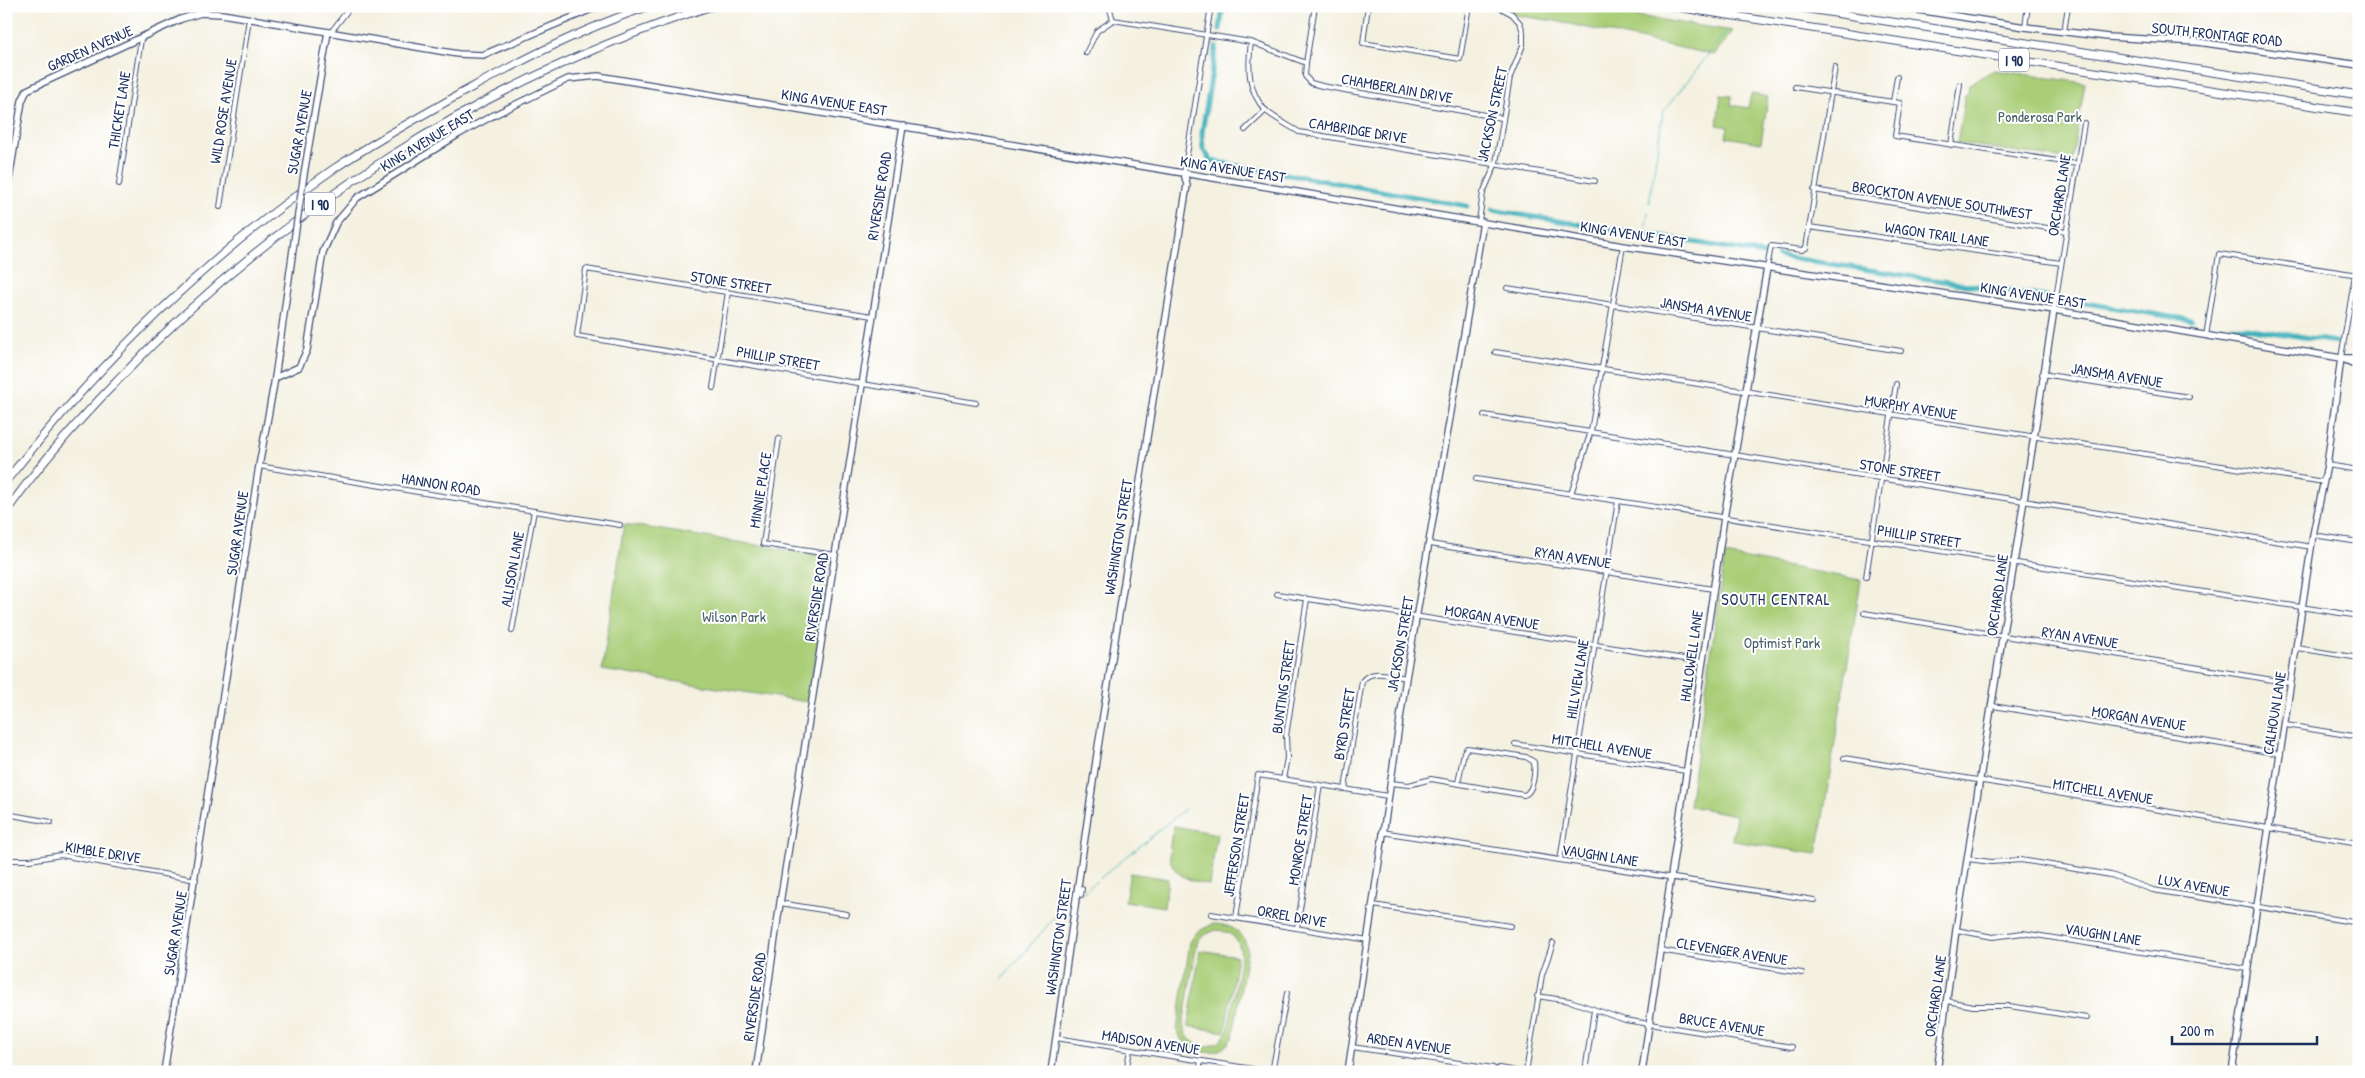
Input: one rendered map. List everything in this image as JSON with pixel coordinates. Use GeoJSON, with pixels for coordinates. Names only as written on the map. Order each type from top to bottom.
{"type":"FeatureCollection","features":[{"type":"Feature","properties":{"kind":"highway","name":"I 90"},"geometry":{"type":"LineString","coordinates":[[6,481],[84,386],[127,342],[209,266],[273,213],[336,167],[516,63],[650,6]]}},
{"type":"Feature","properties":{"kind":"highway","name":"I 90"},"geometry":{"type":"LineString","coordinates":[[6,512],[51,453],[128,369],[186,311],[232,270],[348,183],[450,120],[525,81],[650,27],[712,6]]}},
{"type":"Feature","properties":{"kind":"highway","name":"I 90"},"geometry":{"type":"LineString","coordinates":[[1670,6],[2359,114]]}},
{"type":"Feature","properties":{"kind":"highway","name":"I 90"},"geometry":{"type":"LineString","coordinates":[[1790,6],[2359,94]]}},
{"type":"Feature","properties":{"kind":"street"},"geometry":{"type":"LineString","coordinates":[[328,32],[332,32],[351,6]]}},
{"type":"Feature","properties":{"kind":"street","name":"GARDEN AVENUE"},"geometry":{"type":"LineString","coordinates":[[6,197],[22,101],[27,90],[181,19],[201,13],[249,18],[458,54],[482,55],[505,47],[599,6]]}},
{"type":"Feature","properties":{"kind":"street"},"geometry":{"type":"LineString","coordinates":[[1109,6],[1113,20]]}},
{"type":"Feature","properties":{"kind":"street","name":"WASHINGTON STREET"},"geometry":{"type":"LineString","coordinates":[[1051,1072],[1098,747],[1186,184],[1184,173],[1210,6]]}},
{"type":"Feature","properties":{"kind":"street","name":"CHAMBERLAIN DRIVE"},"geometry":{"type":"LineString","coordinates":[[1315,6],[1305,76],[1311,83],[1502,118]]}},
{"type":"Feature","properties":{"kind":"street"},"geometry":{"type":"LineString","coordinates":[[1368,6],[1362,44],[1460,59],[1468,6]]}},
{"type":"Feature","properties":{"kind":"street","name":"JACKSON STREET"},"geometry":{"type":"LineString","coordinates":[[1348,1072],[1382,832],[1406,678],[1430,544],[1484,194],[1496,163],[1502,118],[1512,72],[1523,45],[1523,32],[1520,23],[1512,14],[1493,6]]}},
{"type":"Feature","properties":{"kind":"street","name":"SOUTH FRONTAGE ROAD"},"geometry":{"type":"LineString","coordinates":[[1893,6],[2064,32],[2198,42],[2359,65]]}},
{"type":"Feature","properties":{"kind":"street"},"geometry":{"type":"LineString","coordinates":[[2025,27],[2028,6]]}},
{"type":"Feature","properties":{"kind":"street"},"geometry":{"type":"LineString","coordinates":[[2064,32],[2068,6]]}},
{"type":"Feature","properties":{"kind":"street","name":"WILD ROSE AVENUE"},"geometry":{"type":"LineString","coordinates":[[220,208],[249,18]]}},
{"type":"Feature","properties":{"kind":"street"},"geometry":{"type":"LineString","coordinates":[[1086,53],[1097,31],[1113,20],[1251,42],[1306,63]]}},
{"type":"Feature","properties":{"kind":"street","name":"SUGAR AVENUE"},"geometry":{"type":"LineString","coordinates":[[164,1072],[196,880],[259,466],[275,378],[304,174],[328,32]]}},
{"type":"Feature","properties":{"kind":"street","name":"THICKET LANE"},"geometry":{"type":"LineString","coordinates":[[119,184],[141,39]]}},
{"type":"Feature","properties":{"kind":"street","name":"CAMBRIDGE DRIVE"},"geometry":{"type":"LineString","coordinates":[[1251,42],[1247,68],[1254,90],[1266,110],[1298,132],[1496,163],[1595,181]]}},
{"type":"Feature","properties":{"kind":"street"},"geometry":{"type":"LineString","coordinates":[[1809,227],[1835,67]]}},
{"type":"Feature","properties":{"kind":"street","name":"KING AVENUE EAST"},"geometry":{"type":"LineString","coordinates":[[275,378],[299,366],[307,350],[323,252],[336,223],[358,198],[459,134],[568,79],[598,76],[1623,246],[2054,310],[2341,358],[2359,358]]}},
{"type":"Feature","properties":{"kind":"street"},"geometry":{"type":"LineString","coordinates":[[1893,102],[1897,77]]}},
{"type":"Feature","properties":{"kind":"street"},"geometry":{"type":"LineString","coordinates":[[1951,145],[1960,84]]}},
{"type":"Feature","properties":{"kind":"street"},"geometry":{"type":"LineString","coordinates":[[1796,86],[1900,103],[1895,136],[2077,164]]}},
{"type":"Feature","properties":{"kind":"street"},"geometry":{"type":"LineString","coordinates":[[1245,130],[1266,110]]}},
{"type":"Feature","properties":{"kind":"street","name":"ORCHARD LANE"},"geometry":{"type":"LineString","coordinates":[[1937,1072],[1956,930],[2004,636],[2042,374],[2084,123]]}},
{"type":"Feature","properties":{"kind":"street","name":"RIVERSIDE ROAD"},"geometry":{"type":"LineString","coordinates":[[756,1072],[780,903],[903,126]]}},
{"type":"Feature","properties":{"kind":"street"},"geometry":{"type":"LineString","coordinates":[[1297,137],[1298,132]]}},
{"type":"Feature","properties":{"kind":"street"},"geometry":{"type":"LineString","coordinates":[[1356,147],[1358,142]]}},
{"type":"Feature","properties":{"kind":"street","name":"BROCKTON AVENUE SOUTHWEST"},"geometry":{"type":"LineString","coordinates":[[1814,190],[2066,231]]}},
{"type":"Feature","properties":{"kind":"street","name":"HALLOWELL LANE"},"geometry":{"type":"LineString","coordinates":[[1642,1072],[1724,518],[1755,328],[1771,246],[1802,250],[1806,248],[1809,227]]}},
{"type":"Feature","properties":{"kind":"street","name":"WAGON TRAIL LANE"},"geometry":{"type":"LineString","coordinates":[[1809,227],[2062,263]]}},
{"type":"Feature","properties":{"kind":"street"},"geometry":{"type":"LineString","coordinates":[[1571,494],[1591,431],[1600,368],[1623,246]]}},
{"type":"Feature","properties":{"kind":"street"},"geometry":{"type":"LineString","coordinates":[[2206,336],[2219,254],[2357,275],[2341,358]]}},
{"type":"Feature","properties":{"kind":"street","name":"STONE STREET"},"geometry":{"type":"LineString","coordinates":[[577,336],[586,269],[872,316]]}},
{"type":"Feature","properties":{"kind":"street","name":"JANSMA AVENUE"},"geometry":{"type":"LineString","coordinates":[[1507,288],[1901,351]]}},
{"type":"Feature","properties":{"kind":"street"},"geometry":{"type":"LineString","coordinates":[[713,388],[728,292]]}},
{"type":"Feature","properties":{"kind":"street","name":"PHILLIP STREET"},"geometry":{"type":"LineString","coordinates":[[577,336],[976,403]]}},
{"type":"Feature","properties":{"kind":"street","name":"MURPHY AVENUE"},"geometry":{"type":"LineString","coordinates":[[1495,352],[2033,438],[2324,482]]}},
{"type":"Feature","properties":{"kind":"street","name":"KING AVENUE EAST"},"geometry":{"type":"LineString","coordinates":[[2341,358],[2359,366]]}},
{"type":"Feature","properties":{"kind":"street","name":"CALHOUN LANE"},"geometry":{"type":"LineString","coordinates":[[2232,1072],[2268,829],[2286,725],[2313,535],[2327,465],[2341,358]]}},
{"type":"Feature","properties":{"kind":"street","name":"JANSMA AVENUE"},"geometry":{"type":"LineString","coordinates":[[2042,374],[2189,397]]}},
{"type":"Feature","properties":{"kind":"street"},"geometry":{"type":"LineString","coordinates":[[1866,578],[1896,384]]}},
{"type":"Feature","properties":{"kind":"street","name":"STONE STREET"},"geometry":{"type":"LineString","coordinates":[[1484,415],[2312,547]]}},
{"type":"Feature","properties":{"kind":"street","name":"MINNIE PLACE"},"geometry":{"type":"LineString","coordinates":[[779,439],[763,544],[835,555]]}},
{"type":"Feature","properties":{"kind":"street"},"geometry":{"type":"LineString","coordinates":[[2327,465],[2359,470]]}},
{"type":"Feature","properties":{"kind":"street","name":"HANNON ROAD"},"geometry":{"type":"LineString","coordinates":[[259,466],[620,525]]}},
{"type":"Feature","properties":{"kind":"street","name":"PHILLIP STREET"},"geometry":{"type":"LineString","coordinates":[[1476,479],[2359,616]]}},
{"type":"Feature","properties":{"kind":"street","name":"HILLVIEW LANE"},"geometry":{"type":"LineString","coordinates":[[1560,860],[1618,501]]}},
{"type":"Feature","properties":{"kind":"street","name":"ALLISON LANE"},"geometry":{"type":"LineString","coordinates":[[512,631],[534,511]]}},
{"type":"Feature","properties":{"kind":"street"},"geometry":{"type":"LineString","coordinates":[[2313,535],[2359,542]]}},
{"type":"Feature","properties":{"kind":"street","name":"RYAN AVENUE"},"geometry":{"type":"LineString","coordinates":[[1430,544],[1606,574],[1713,589]]}},
{"type":"Feature","properties":{"kind":"street","name":"MORGAN AVENUE"},"geometry":{"type":"LineString","coordinates":[[1277,594],[1703,662]]}},
{"type":"Feature","properties":{"kind":"street","name":"BUNTING STREET"},"geometry":{"type":"LineString","coordinates":[[1283,779],[1287,758],[1286,736],[1307,598]]}},
{"type":"Feature","properties":{"kind":"street","name":"RYAN AVENUE"},"geometry":{"type":"LineString","coordinates":[[1864,613],[2292,684]]}},
{"type":"Feature","properties":{"kind":"street"},"geometry":{"type":"LineString","coordinates":[[2296,648],[2359,658]]}},
{"type":"Feature","properties":{"kind":"street","name":"BYRD STREET"},"geometry":{"type":"LineString","coordinates":[[1345,789],[1362,681],[1366,675],[1373,673],[1406,678]]}},
{"type":"Feature","properties":{"kind":"street","name":"MORGAN AVENUE"},"geometry":{"type":"LineString","coordinates":[[1993,706],[2281,754]]}},
{"type":"Feature","properties":{"kind":"street"},"geometry":{"type":"LineString","coordinates":[[2286,725],[2359,736]]}},
{"type":"Feature","properties":{"kind":"street","name":"MITCHELL AVENUE"},"geometry":{"type":"LineString","coordinates":[[1515,744],[1686,771]]}},
{"type":"Feature","properties":{"kind":"street"},"geometry":{"type":"LineString","coordinates":[[1390,783],[1410,785],[1426,779],[1458,784],[1527,794],[1531,790],[1534,762],[1526,757],[1467,748],[1464,752],[1458,784]]}},
{"type":"Feature","properties":{"kind":"street","name":"MITCHELL AVENUE"},"geometry":{"type":"LineString","coordinates":[[1844,758],[1980,782],[2359,843]]}},
{"type":"Feature","properties":{"kind":"street","name":"JEFFERSON STREET"},"geometry":{"type":"LineString","coordinates":[[1236,918],[1258,775],[1283,779]]}},
{"type":"Feature","properties":{"kind":"street"},"geometry":{"type":"LineString","coordinates":[[1283,779],[1388,796]]}},
{"type":"Feature","properties":{"kind":"street","name":"MONROE STREET"},"geometry":{"type":"LineString","coordinates":[[1297,928],[1320,785]]}},
{"type":"Feature","properties":{"kind":"street"},"geometry":{"type":"LineString","coordinates":[[6,814],[51,822]]}},
{"type":"Feature","properties":{"kind":"street","name":"VAUGHN LANE"},"geometry":{"type":"LineString","coordinates":[[1382,832],[1814,900]]}},
{"type":"Feature","properties":{"kind":"street","name":"KIMBLE DRIVE"},"geometry":{"type":"LineString","coordinates":[[6,860],[30,860],[60,855],[196,880]]}},
{"type":"Feature","properties":{"kind":"street","name":"LUX AVENUE"},"geometry":{"type":"LineString","coordinates":[[1968,859],[1991,862],[2021,860],[2102,873],[2124,878],[2153,890],[2359,923]]}},
{"type":"Feature","properties":{"kind":"street"},"geometry":{"type":"LineString","coordinates":[[1081,895],[1082,889]]}},
{"type":"Feature","properties":{"kind":"street"},"geometry":{"type":"LineString","coordinates":[[780,903],[847,914]]}},
{"type":"Feature","properties":{"kind":"street"},"geometry":{"type":"LineString","coordinates":[[1373,905],[1510,926]]}},
{"type":"Feature","properties":{"kind":"street","name":"ORREL DRIVE"},"geometry":{"type":"LineString","coordinates":[[1211,914],[1368,940]]}},
{"type":"Feature","properties":{"kind":"street","name":"VAUGHN LANE"},"geometry":{"type":"LineString","coordinates":[[1956,930],[1994,937],[2022,933],[2247,969]]}},
{"type":"Feature","properties":{"kind":"street"},"geometry":{"type":"LineString","coordinates":[[1526,1072],[1537,996],[1553,943]]}},
{"type":"Feature","properties":{"kind":"street","name":"CLEVENGER AVENUE"},"geometry":{"type":"LineString","coordinates":[[1659,950],[1802,973]]}},
{"type":"Feature","properties":{"kind":"street"},"geometry":{"type":"LineString","coordinates":[[1272,1072],[1287,993]]}},
{"type":"Feature","properties":{"kind":"street","name":"BRUCE AVENUE"},"geometry":{"type":"LineString","coordinates":[[1537,996],[1570,1001],[1625,1020],[1792,1047]]}},
{"type":"Feature","properties":{"kind":"street"},"geometry":{"type":"LineString","coordinates":[[1947,1001],[1973,1006],[2009,1006],[2087,1018]]}},
{"type":"Feature","properties":{"kind":"street"},"geometry":{"type":"LineString","coordinates":[[1585,1072],[1594,1010]]}},
{"type":"Feature","properties":{"kind":"street","name":"MADISON AVENUE"},"geometry":{"type":"LineString","coordinates":[[1056,1038],[1272,1072]]}},
{"type":"Feature","properties":{"kind":"street","name":"ARDEN AVENUE"},"geometry":{"type":"LineString","coordinates":[[1352,1047],[1493,1068]]}},
{"type":"Feature","properties":{"kind":"street"},"geometry":{"type":"LineString","coordinates":[[1126,1072],[1130,1050]]}},
{"type":"Feature","properties":{"kind":"street"},"geometry":{"type":"LineString","coordinates":[[1199,1072],[1200,1061]]}},
{"type":"Feature","properties":{"kind":"street"},"geometry":{"type":"LineString","coordinates":[[1498,1068],[1521,1072]]}},
{"type":"Feature","properties":{"kind":"green space"},"geometry":{"type":"Polygon","coordinates":[[[1495,6],[1573,6],[1733,31],[1714,55],[1555,21],[1521,16],[1495,6]]]}},
{"type":"Feature","properties":{"kind":"green space","name":"Ponderosa Park"},"geometry":{"type":"Polygon","coordinates":[[[1994,70],[2085,83],[2072,160],[1957,143],[1965,95],[1968,92],[1969,84],[1994,70]]]}},
{"type":"Feature","properties":{"kind":"green space"},"geometry":{"type":"Polygon","coordinates":[[[1751,94],[1768,97],[1761,143],[1726,137],[1728,127],[1717,125],[1721,95],[1732,96],[1731,105],[1748,108],[1751,94]]]}},
{"type":"Feature","properties":{"kind":"green space","name":"Wilson Park"},"geometry":{"type":"Polygon","coordinates":[[[624,524],[832,557],[808,702],[602,670],[624,524]]]}},
{"type":"Feature","properties":{"kind":"green space","name":"Optimist Park"},"geometry":{"type":"Polygon","coordinates":[[[1725,555],[1861,580],[1817,854],[1734,841],[1732,839],[1736,815],[1689,806],[1725,555]]]}},
{"type":"Feature","properties":{"kind":"green space"},"geometry":{"type":"Polygon","coordinates":[[[1174,826],[1217,834],[1209,885],[1186,878],[1173,867],[1169,850],[1174,826]]]}},
{"type":"Feature","properties":{"kind":"green space"},"geometry":{"type":"Polygon","coordinates":[[[1130,873],[1168,879],[1164,907],[1125,901],[1130,873]]]}},
{"type":"Feature","properties":{"kind":"green space"},"geometry":{"type":"Polygon","coordinates":[[[1213,924],[1232,928],[1241,935],[1247,952],[1233,1036],[1227,1044],[1212,1052],[1196,1050],[1182,1039],[1177,1031],[1190,942],[1197,932],[1213,924]],[[1216,930],[1202,936],[1197,943],[1183,1024],[1190,1040],[1206,1047],[1220,1042],[1228,1031],[1241,955],[1237,940],[1230,934],[1216,930]]]}},
{"type":"Feature","properties":{"kind":"green space"},"geometry":{"type":"Polygon","coordinates":[[[1200,950],[1237,956],[1225,1032],[1188,1026],[1200,950]]]}},
{"type":"Feature","properties":{"kind":"waterway"},"geometry":{"type":"LineString","coordinates":[[1220,29],[1223,6]]}},
{"type":"Feature","properties":{"kind":"waterway"},"geometry":{"type":"LineString","coordinates":[[1715,46],[1728,30]]}},
{"type":"Feature","properties":{"kind":"waterway"},"geometry":{"type":"LineString","coordinates":[[1216,47],[1202,133],[1203,149],[1211,161],[1467,206]]}},
{"type":"Feature","properties":{"kind":"waterway"},"geometry":{"type":"LineString","coordinates":[[1649,203],[1663,112],[1712,50]]}},
{"type":"Feature","properties":{"kind":"waterway"},"geometry":{"type":"LineString","coordinates":[[1492,210],[1632,233]]}},
{"type":"Feature","properties":{"kind":"waterway"},"geometry":{"type":"LineString","coordinates":[[1644,239],[1648,212]]}},
{"type":"Feature","properties":{"kind":"waterway"},"geometry":{"type":"LineString","coordinates":[[1640,233],[1764,254]]}},
{"type":"Feature","properties":{"kind":"waterway"},"geometry":{"type":"LineString","coordinates":[[1778,256],[2047,297]]}},
{"type":"Feature","properties":{"kind":"waterway"},"geometry":{"type":"LineString","coordinates":[[2067,300],[2191,320]]}},
{"type":"Feature","properties":{"kind":"waterway"},"geometry":{"type":"LineString","coordinates":[[2232,326],[2336,342]]}},
{"type":"Feature","properties":{"kind":"waterway"},"geometry":{"type":"LineString","coordinates":[[2353,346],[2359,346]]}},
{"type":"Feature","properties":{"kind":"waterway"},"geometry":{"type":"LineString","coordinates":[[1082,893],[1185,809]]}},
{"type":"Feature","properties":{"kind":"waterway"},"geometry":{"type":"LineString","coordinates":[[1002,979],[1074,894]]}},
{"type":"Feature","properties":{"kind":"district","name":"SOUTH CENTRAL"},"geometry":{"type":"Point","coordinates":[1776,599]}}]}
